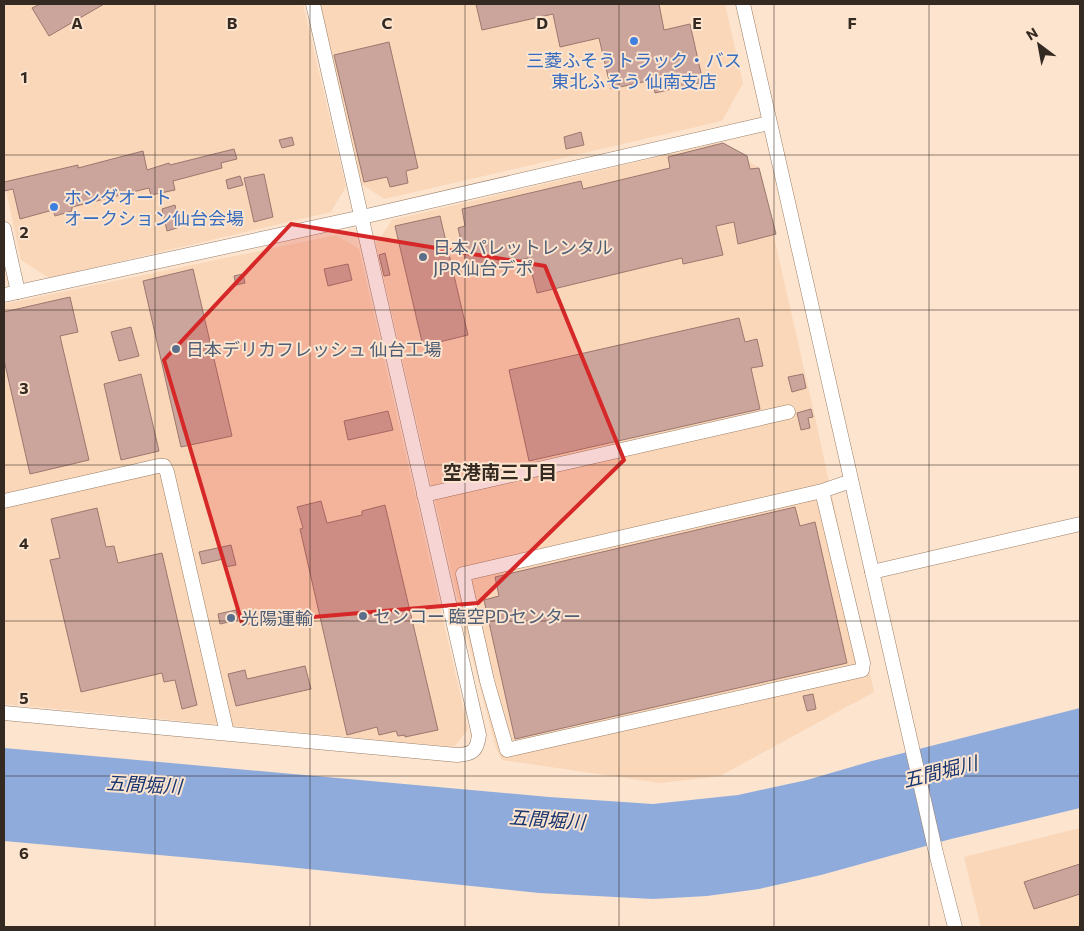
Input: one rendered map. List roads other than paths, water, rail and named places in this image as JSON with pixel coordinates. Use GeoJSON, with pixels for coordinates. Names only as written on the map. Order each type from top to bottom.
{"type":"FeatureCollection","features":[{"type":"Feature","properties":{"kind":"street"},"geometry":{"type":"LineString","coordinates":[[4,712],[457,755],[474,751],[478,744],[479,735],[313,4]]}},
{"type":"Feature","properties":{"kind":"street"},"geometry":{"type":"LineString","coordinates":[[742,4],[936,853],[955,927]]}},
{"type":"Feature","properties":{"kind":"street"},"geometry":{"type":"LineString","coordinates":[[4,295],[362,217],[769,123]]}},
{"type":"Feature","properties":{"kind":"street"},"geometry":{"type":"LineString","coordinates":[[4,229],[18,292]]}},
{"type":"Feature","properties":{"kind":"street"},"geometry":{"type":"LineString","coordinates":[[424,495],[788,412]]}},
{"type":"Feature","properties":{"kind":"street"},"geometry":{"type":"LineString","coordinates":[[4,501],[164,466],[168,472],[227,734]]}},
{"type":"Feature","properties":{"kind":"street"},"geometry":{"type":"LineString","coordinates":[[443,578],[822,491],[851,481]]}},
{"type":"Feature","properties":{"kind":"street"},"geometry":{"type":"LineString","coordinates":[[463,574],[487,680],[507,750],[862,670],[863,663],[822,491]]}},
{"type":"Feature","properties":{"kind":"street"},"geometry":{"type":"LineString","coordinates":[[872,572],[1080,524]]}},
{"type":"Feature","properties":{"kind":"street"},"geometry":{"type":"LineString","coordinates":[[478,744],[504,738]]}},
{"type":"Feature","properties":{"kind":"water","name":"五間堀川"},"geometry":{"type":"Polygon","coordinates":[[[1080,708],[1080,808],[951,839],[821,875],[759,889],[707,896],[653,899],[539,893],[269,865],[4,841],[4,748],[549,797],[653,804],[738,795],[807,780],[872,761],[1080,708]]]}},
{"type":"Feature","properties":{"kind":"place","name":"三菱ふそうトラック・バス 東北ふそう 仙南支店"},"geometry":{"type":"Point","coordinates":[634,41]}},
{"type":"Feature","properties":{"kind":"place","name":"ホンダオート オークション仙台会場"},"geometry":{"type":"Point","coordinates":[54,207]}},
{"type":"Feature","properties":{"kind":"place","name":"日本パレットレンタル JPR仙台デポ"},"geometry":{"type":"Point","coordinates":[423,257]}},
{"type":"Feature","properties":{"kind":"place","name":"日本デリカフレッシュ 仙台工場"},"geometry":{"type":"Point","coordinates":[176,349]}},
{"type":"Feature","properties":{"kind":"place","name":"センコー 臨空PDセンター"},"geometry":{"type":"Point","coordinates":[363,616]}},
{"type":"Feature","properties":{"kind":"place","name":"光陽運輸"},"geometry":{"type":"Point","coordinates":[231,618]}},
{"type":"Feature","properties":{"kind":"district","name":"空港南三丁目"},"geometry":{"type":"Point","coordinates":[500,471]}}]}
